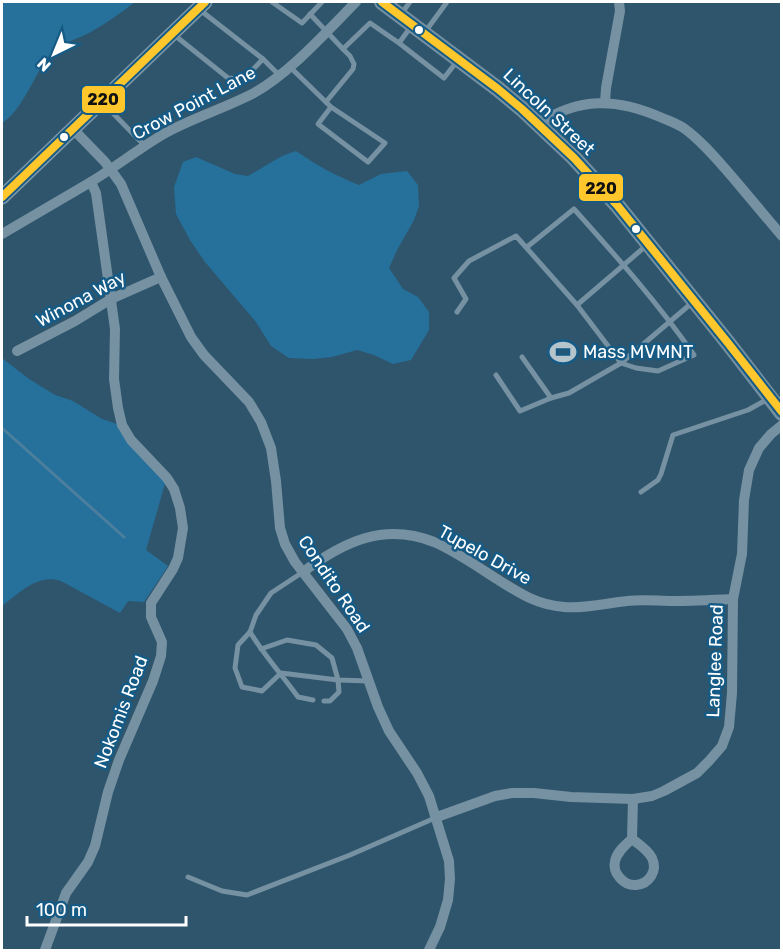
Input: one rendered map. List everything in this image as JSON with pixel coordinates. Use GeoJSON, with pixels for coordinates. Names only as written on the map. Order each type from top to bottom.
{"type":"FeatureCollection","features":[{"type":"Feature","properties":{"kind":"main road","name":"Lincoln Street"},"geometry":{"type":"LineString","coordinates":[[382,2],[498,89],[565,150],[617,205],[782,413]]}},
{"type":"Feature","properties":{"kind":"street","name":"Crow Point Lane"},"geometry":{"type":"LineString","coordinates":[[2,234],[91,182],[179,126],[253,93],[290,66],[356,2]]}},
{"type":"Feature","properties":{"kind":"street"},"geometry":{"type":"LineString","coordinates":[[605,102],[620,10],[619,2]]}},
{"type":"Feature","properties":{"kind":"street"},"geometry":{"type":"LineString","coordinates":[[2,197],[202,5]]}},
{"type":"Feature","properties":{"kind":"street"},"geometry":{"type":"LineString","coordinates":[[538,124],[569,107],[605,102],[646,111],[684,128],[712,154],[782,236]]}},
{"type":"Feature","properties":{"kind":"street","name":"Condito Road"},"geometry":{"type":"LineString","coordinates":[[73,129],[121,184],[190,337],[249,402],[261,422],[271,448],[280,528],[285,544],[295,562],[347,629],[357,648],[389,731],[429,796],[449,861],[450,879],[448,900],[440,927],[429,951]]}},
{"type":"Feature","properties":{"kind":"street","name":"Nokomis Road"},"geometry":{"type":"LineString","coordinates":[[45,951],[66,893],[83,869],[95,846],[102,813],[119,760],[153,681],[161,656],[162,642],[151,617],[151,603],[173,569],[182,539],[182,519],[174,489],[167,478],[131,441],[122,425],[114,380],[116,329],[96,193],[91,182]]}},
{"type":"Feature","properties":{"kind":"street","name":"Winona Way"},"geometry":{"type":"LineString","coordinates":[[17,351],[75,321],[111,299],[161,277]]}},
{"type":"Feature","properties":{"kind":"street","name":"Langlee Road"},"geometry":{"type":"LineString","coordinates":[[437,818],[495,796],[512,793],[633,799],[652,796],[681,783],[697,773],[709,761],[722,746],[729,727],[732,693],[733,599],[742,554],[744,500],[749,470],[759,448],[782,425]]}},
{"type":"Feature","properties":{"kind":"street","name":"Tupelo Drive"},"geometry":{"type":"LineString","coordinates":[[303,572],[324,556],[351,542],[392,533],[413,536],[434,543],[453,552],[517,593],[536,601],[564,607],[629,601],[733,599]]}},
{"type":"Feature","properties":{"kind":"street"},"geometry":{"type":"LineString","coordinates":[[632,839],[633,799]]}},
{"type":"Feature","properties":{"kind":"lane"},"geometry":{"type":"LineString","coordinates":[[272,2],[302,23],[322,2]]}},
{"type":"Feature","properties":{"kind":"lane"},"geometry":{"type":"LineString","coordinates":[[410,2],[412,24]]}},
{"type":"Feature","properties":{"kind":"lane"},"geometry":{"type":"LineString","coordinates":[[399,43],[412,24],[447,2]]}},
{"type":"Feature","properties":{"kind":"lane"},"geometry":{"type":"LineString","coordinates":[[202,5],[279,75]]}},
{"type":"Feature","properties":{"kind":"lane"},"geometry":{"type":"LineString","coordinates":[[290,66],[328,104],[385,143],[368,162],[318,124],[328,104],[353,69],[354,64],[350,56],[310,14]]}},
{"type":"Feature","properties":{"kind":"lane"},"geometry":{"type":"LineString","coordinates":[[343,49],[370,23],[444,78],[458,59]]}},
{"type":"Feature","properties":{"kind":"lane"},"geometry":{"type":"LineString","coordinates":[[172,33],[228,78],[237,80],[247,76],[263,59]]}},
{"type":"Feature","properties":{"kind":"lane"},"geometry":{"type":"LineString","coordinates":[[102,101],[145,146]]}},
{"type":"Feature","properties":{"kind":"lane"},"geometry":{"type":"LineString","coordinates":[[456,312],[466,299],[454,278],[469,261],[516,236],[577,304],[621,363],[658,371],[694,355],[670,321],[574,209],[527,247]]}},
{"type":"Feature","properties":{"kind":"lane"},"geometry":{"type":"LineString","coordinates":[[577,304],[648,244]]}},
{"type":"Feature","properties":{"kind":"lane"},"geometry":{"type":"LineString","coordinates":[[496,375],[520,411],[569,393],[621,363],[694,301]]}},
{"type":"Feature","properties":{"kind":"lane"},"geometry":{"type":"LineString","coordinates":[[522,357],[551,398]]}},
{"type":"Feature","properties":{"kind":"lane"},"geometry":{"type":"LineString","coordinates":[[641,492],[658,480],[673,435],[748,410],[770,398]]}},
{"type":"Feature","properties":{"kind":"lane"},"geometry":{"type":"LineString","coordinates":[[281,673],[262,691],[242,687],[235,668],[238,645],[250,632],[256,615],[271,593],[303,572]]}},
{"type":"Feature","properties":{"kind":"lane"},"geometry":{"type":"LineString","coordinates":[[250,632],[298,697],[313,700]]}},
{"type":"Feature","properties":{"kind":"lane"},"geometry":{"type":"LineString","coordinates":[[261,649],[287,640],[316,645],[332,658],[339,692],[330,701],[324,701]]}},
{"type":"Feature","properties":{"kind":"lane"},"geometry":{"type":"LineString","coordinates":[[281,673],[338,680],[369,681]]}},
{"type":"Feature","properties":{"kind":"lane"},"geometry":{"type":"LineString","coordinates":[[188,878],[222,891],[247,894],[360,852],[437,818]]}},
{"type":"Feature","properties":{"kind":"shaded area"},"geometry":{"type":"Polygon","coordinates":[[[2,2],[135,2],[95,30],[53,52],[43,64],[16,110],[2,123],[2,2]]]}},
{"type":"Feature","properties":{"kind":"shaded area"},"geometry":{"type":"Polygon","coordinates":[[[296,151],[326,170],[359,185],[381,174],[407,171],[418,185],[419,206],[389,268],[403,289],[418,297],[429,312],[429,330],[411,360],[393,364],[357,350],[332,357],[289,358],[271,346],[256,322],[205,262],[190,240],[176,214],[174,187],[183,162],[196,157],[235,174],[248,176],[282,156],[296,151]]]}},
{"type":"Feature","properties":{"kind":"shaded area"},"geometry":{"type":"Polygon","coordinates":[[[2,358],[55,395],[73,401],[102,419],[117,424],[166,480],[146,550],[168,566],[144,602],[128,601],[120,613],[61,581],[53,579],[29,586],[2,606],[2,358]]]}},
{"type":"Feature","properties":{"kind":"waterway"},"geometry":{"type":"LineString","coordinates":[[2,428],[124,537]]}},
{"type":"Feature","properties":{"kind":"transit line","name":"220"},"geometry":{"type":"LineString","coordinates":[[2,197],[205,2]]}},
{"type":"Feature","properties":{"kind":"transit line","name":"220"},"geometry":{"type":"LineString","coordinates":[[382,2],[498,89],[574,158],[617,205],[782,412]]}},
{"type":"Feature","properties":{"kind":"place","name":"Mass MVMNT"},"geometry":{"type":"Point","coordinates":[563,352]}}]}
